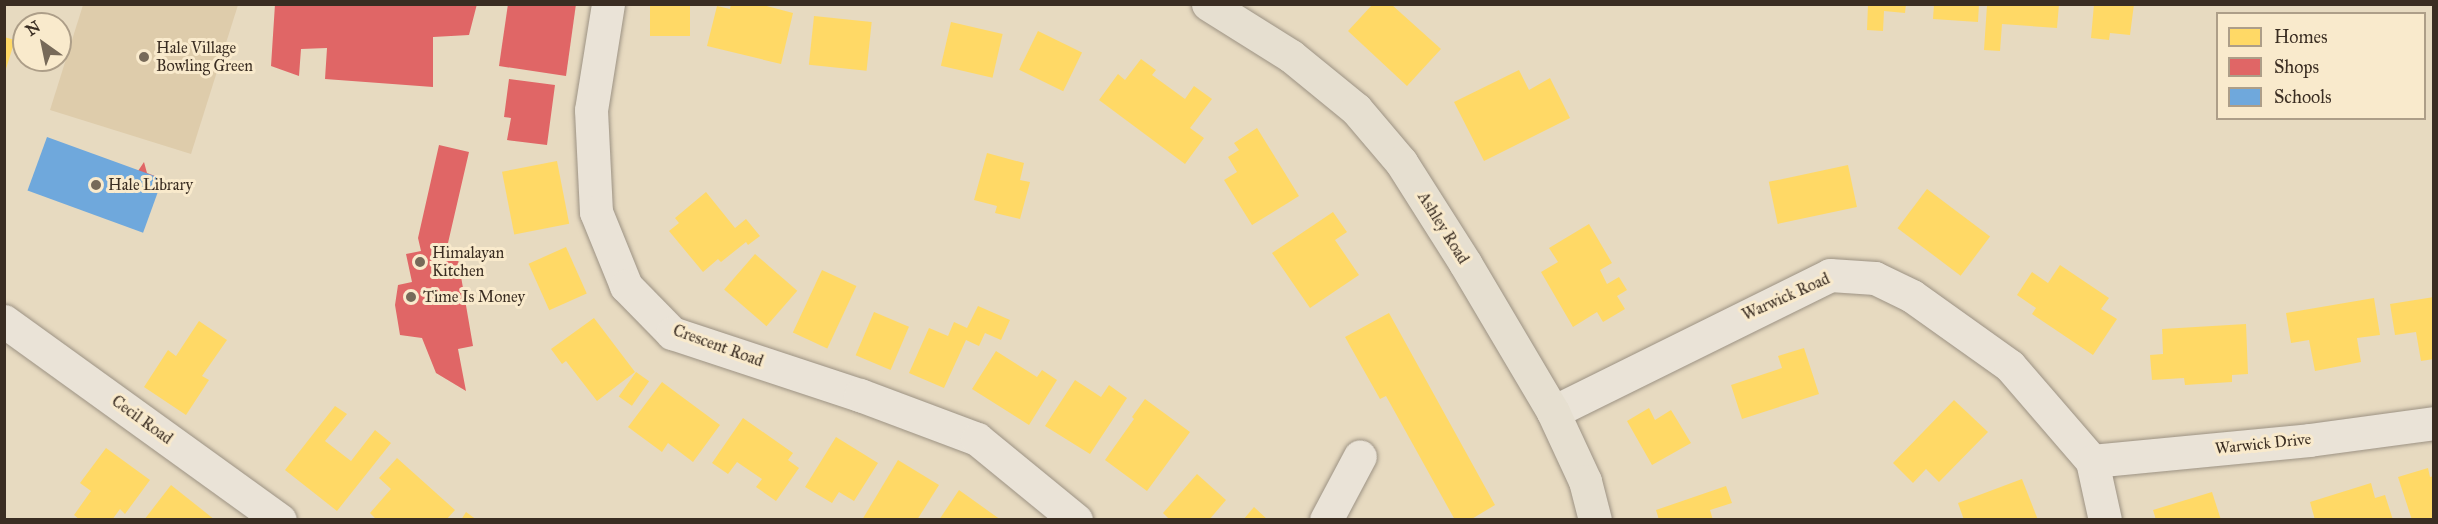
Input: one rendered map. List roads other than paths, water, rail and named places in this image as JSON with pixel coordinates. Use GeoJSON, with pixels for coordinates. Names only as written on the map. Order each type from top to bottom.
{"type":"FeatureCollection","features":[{"type":"Feature","properties":{"kind":"main road","name":"Ashley Road"},"geometry":{"type":"LineString","coordinates":[[1214,5],[1291,56],[1356,109],[1401,162],[1466,263],[1553,412],[1585,481],[1595,519]]}},
{"type":"Feature","properties":{"kind":"street","name":"Crescent Road"},"geometry":{"type":"LineString","coordinates":[[608,4],[591,110],[596,212],[626,286],[672,333],[860,394],[977,439],[1076,519]]}},
{"type":"Feature","properties":{"kind":"street","name":"Warwick Road"},"geometry":{"type":"LineString","coordinates":[[1553,412],[1830,275],[1875,278],[1912,296],[2010,366],[2092,461],[2105,519]]}},
{"type":"Feature","properties":{"kind":"street","name":"Cecil Road"},"geometry":{"type":"LineString","coordinates":[[4,321],[280,519]]}},
{"type":"Feature","properties":{"kind":"street","name":"Warwick Drive"},"geometry":{"type":"LineString","coordinates":[[2092,461],[2308,440],[2433,423]]}},
{"type":"Feature","properties":{"kind":"street"},"geometry":{"type":"LineString","coordinates":[[1326,519],[1360,456]]}},
{"type":"Feature","properties":{"kind":"place","name":"Hale Village Bowling Green"},"geometry":{"type":"Point","coordinates":[144,57]}},
{"type":"Feature","properties":{"kind":"place","name":"Hale Library"},"geometry":{"type":"Point","coordinates":[96,185]}},
{"type":"Feature","properties":{"kind":"place","name":"Himalayan Kitchen"},"geometry":{"type":"Point","coordinates":[420,262]}},
{"type":"Feature","properties":{"kind":"place","name":"Time Is Money"},"geometry":{"type":"Point","coordinates":[411,297]}}]}
